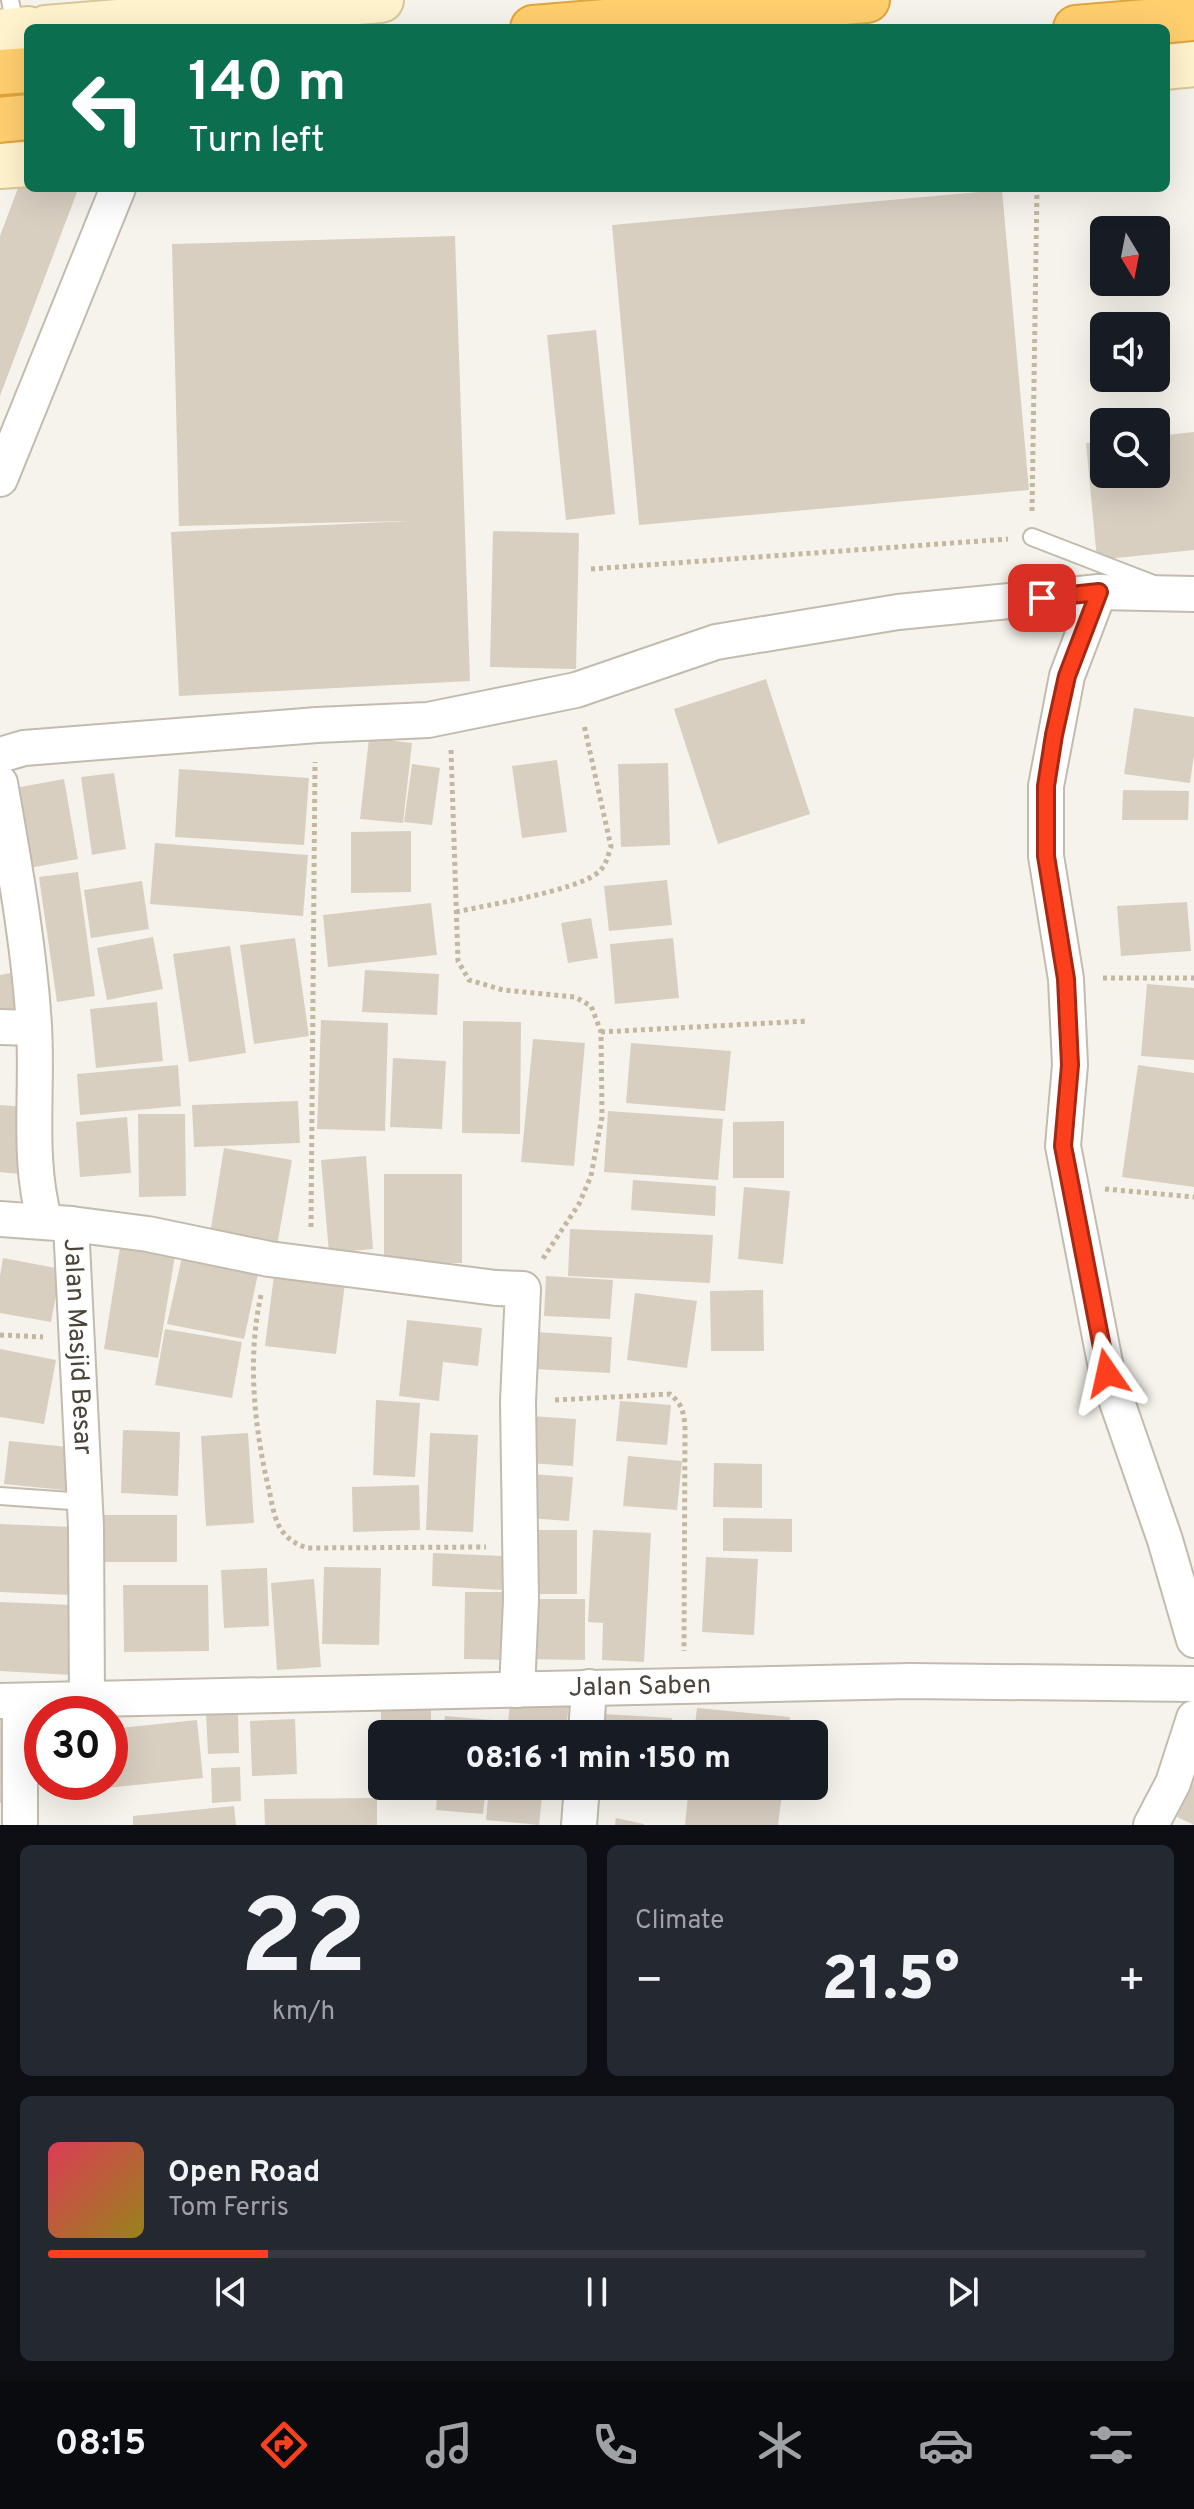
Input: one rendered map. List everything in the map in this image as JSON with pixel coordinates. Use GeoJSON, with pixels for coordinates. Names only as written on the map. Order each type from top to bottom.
{"type":"FeatureCollection","features":[{"type":"Feature","properties":{"kind":"highway"},"geometry":{"type":"LineString","coordinates":[[582,24],[867,0]]}},
{"type":"Feature","properties":{"kind":"highway"},"geometry":{"type":"LineString","coordinates":[[1123,24],[1194,18]]}},
{"type":"Feature","properties":{"kind":"highway"},"geometry":{"type":"LineString","coordinates":[[0,72],[21,32]]}},
{"type":"Feature","properties":{"kind":"highway"},"geometry":{"type":"LineString","coordinates":[[0,120],[24,117]]}},
{"type":"Feature","properties":{"kind":"street"},"geometry":{"type":"LineString","coordinates":[[80,24],[198,8],[381,0]]}},
{"type":"Feature","properties":{"kind":"street"},"geometry":{"type":"LineString","coordinates":[[1170,67],[1194,64]]}},
{"type":"Feature","properties":{"kind":"street"},"geometry":{"type":"LineString","coordinates":[[0,166],[24,164]]}},
{"type":"Feature","properties":{"kind":"street"},"geometry":{"type":"LineString","coordinates":[[4,459],[116,192]]}},
{"type":"Feature","properties":{"kind":"street"},"geometry":{"type":"LineString","coordinates":[[1099,592],[1067,676],[1046,786],[1046,856],[1066,979],[1070,1065],[1063,1146],[1107,1373],[1165,1540],[1194,1640]]}},
{"type":"Feature","properties":{"kind":"street"},"geometry":{"type":"LineString","coordinates":[[0,755],[24,748],[317,725],[428,720],[576,690],[716,642],[898,612],[1099,592],[1186,594]]}},
{"type":"Feature","properties":{"kind":"street","name":"Jalan Masjid Besar"},"geometry":{"type":"LineString","coordinates":[[0,783],[24,918],[34,1028],[36,1193],[58,1223],[85,1502],[87,1696]]}},
{"type":"Feature","properties":{"kind":"street"},"geometry":{"type":"LineString","coordinates":[[0,1027],[34,1028]]}},
{"type":"Feature","properties":{"kind":"street"},"geometry":{"type":"LineString","coordinates":[[0,1219],[148,1234],[269,1259],[523,1289],[518,1401],[521,1600],[517,1690]]}},
{"type":"Feature","properties":{"kind":"street","name":"Jalan Saben"},"geometry":{"type":"LineString","coordinates":[[128,1699],[910,1681],[1194,1684]]}},
{"type":"Feature","properties":{"kind":"street"},"geometry":{"type":"LineString","coordinates":[[587,1720],[589,1687]]}},
{"type":"Feature","properties":{"kind":"street"},"geometry":{"type":"LineString","coordinates":[[10,1701],[20,1825]]}},
{"type":"Feature","properties":{"kind":"street"},"geometry":{"type":"LineString","coordinates":[[1151,1825],[1173,1783],[1194,1718]]}},
{"type":"Feature","properties":{"kind":"street"},"geometry":{"type":"LineString","coordinates":[[579,1825],[581,1800]]}},
{"type":"Feature","properties":{"kind":"lane"},"geometry":{"type":"LineString","coordinates":[[1032,537],[1186,594]]}},
{"type":"Feature","properties":{"kind":"lane"},"geometry":{"type":"LineString","coordinates":[[0,1496],[85,1502]]}},
{"type":"Feature","properties":{"kind":"path"},"geometry":{"type":"LineString","coordinates":[[591,569],[1032,537],[1037,192]]}},
{"type":"Feature","properties":{"kind":"path"},"geometry":{"type":"LineString","coordinates":[[456,912],[571,884],[594,876],[605,866],[611,847],[576,690]]}},
{"type":"Feature","properties":{"kind":"path"},"geometry":{"type":"LineString","coordinates":[[450,717],[458,961],[469,980],[503,990],[575,997],[591,1006],[601,1032],[602,1117],[591,1176],[579,1204],[523,1289]]}},
{"type":"Feature","properties":{"kind":"path"},"geometry":{"type":"LineString","coordinates":[[312,1265],[313,822],[317,725]]}},
{"type":"Feature","properties":{"kind":"path"},"geometry":{"type":"LineString","coordinates":[[1066,979],[1194,978]]}},
{"type":"Feature","properties":{"kind":"path"},"geometry":{"type":"LineString","coordinates":[[601,1032],[808,1021]]}},
{"type":"Feature","properties":{"kind":"path"},"geometry":{"type":"LineString","coordinates":[[1069,1185],[1194,1197]]}},
{"type":"Feature","properties":{"kind":"path"},"geometry":{"type":"LineString","coordinates":[[269,1259],[256,1317],[252,1371],[261,1456],[281,1530],[294,1543],[307,1548],[438,1545],[519,1548]]}},
{"type":"Feature","properties":{"kind":"path"},"geometry":{"type":"LineString","coordinates":[[518,1401],[670,1394],[680,1402],[684,1413],[684,1685]]}},
{"type":"Feature","properties":{"kind":"building"},"geometry":{"type":"Polygon","coordinates":[[[24,172],[24,192],[77,192],[0,396],[0,236],[24,172]]]}},
{"type":"Feature","properties":{"kind":"building"},"geometry":{"type":"Polygon","coordinates":[[[1002,192],[1029,490],[639,525],[612,225],[1002,192]]]}},
{"type":"Feature","properties":{"kind":"building"},"geometry":{"type":"Polygon","coordinates":[[[455,236],[470,681],[179,696],[171,532],[409,521],[179,526],[172,244],[455,236]]]}},
{"type":"Feature","properties":{"kind":"building"},"geometry":{"type":"Polygon","coordinates":[[[596,330],[615,514],[566,520],[547,335],[596,330]]]}},
{"type":"Feature","properties":{"kind":"building"},"geometry":{"type":"Polygon","coordinates":[[[1194,432],[1194,550],[1097,560],[1090,488],[1170,488],[1170,435],[1194,432]]]}},
{"type":"Feature","properties":{"kind":"building"},"geometry":{"type":"Polygon","coordinates":[[[1086,443],[1090,443],[1090,486],[1086,443]]]}},
{"type":"Feature","properties":{"kind":"building"},"geometry":{"type":"Polygon","coordinates":[[[493,531],[579,533],[576,669],[490,667],[493,531]]]}},
{"type":"Feature","properties":{"kind":"building"},"geometry":{"type":"Polygon","coordinates":[[[766,679],[810,814],[718,844],[674,709],[766,679]]]}},
{"type":"Feature","properties":{"kind":"building"},"geometry":{"type":"Polygon","coordinates":[[[1134,708],[1194,717],[1190,783],[1124,774],[1134,708]]]}},
{"type":"Feature","properties":{"kind":"building"},"geometry":{"type":"Polygon","coordinates":[[[369,738],[412,743],[403,823],[360,819],[369,738]]]}},
{"type":"Feature","properties":{"kind":"building"},"geometry":{"type":"Polygon","coordinates":[[[557,760],[567,832],[522,838],[512,766],[557,760]]]}},
{"type":"Feature","properties":{"kind":"building"},"geometry":{"type":"Polygon","coordinates":[[[668,763],[670,845],[621,847],[618,764],[668,763]]]}},
{"type":"Feature","properties":{"kind":"building"},"geometry":{"type":"Polygon","coordinates":[[[412,764],[440,768],[432,825],[404,822],[412,764]]]}},
{"type":"Feature","properties":{"kind":"building"},"geometry":{"type":"Polygon","coordinates":[[[179,769],[309,778],[304,845],[175,837],[179,769]]]}},
{"type":"Feature","properties":{"kind":"building"},"geometry":{"type":"Polygon","coordinates":[[[114,773],[126,849],[92,855],[81,777],[114,773]]]}},
{"type":"Feature","properties":{"kind":"building"},"geometry":{"type":"Polygon","coordinates":[[[64,779],[78,859],[29,868],[15,788],[64,779]]]}},
{"type":"Feature","properties":{"kind":"building"},"geometry":{"type":"Polygon","coordinates":[[[1123,790],[1189,791],[1188,820],[1122,820],[1123,790]]]}},
{"type":"Feature","properties":{"kind":"building"},"geometry":{"type":"Polygon","coordinates":[[[411,831],[411,892],[351,893],[351,832],[411,831]]]}},
{"type":"Feature","properties":{"kind":"building"},"geometry":{"type":"Polygon","coordinates":[[[155,843],[308,855],[303,916],[150,904],[155,843]]]}},
{"type":"Feature","properties":{"kind":"building"},"geometry":{"type":"Polygon","coordinates":[[[78,872],[95,996],[57,1002],[39,877],[78,872]]]}},
{"type":"Feature","properties":{"kind":"building"},"geometry":{"type":"Polygon","coordinates":[[[667,880],[672,925],[609,931],[604,886],[667,880]]]}},
{"type":"Feature","properties":{"kind":"building"},"geometry":{"type":"Polygon","coordinates":[[[142,881],[149,929],[91,938],[84,890],[142,881]]]}},
{"type":"Feature","properties":{"kind":"building"},"geometry":{"type":"Polygon","coordinates":[[[1187,902],[1191,951],[1121,956],[1117,906],[1187,902]]]}},
{"type":"Feature","properties":{"kind":"building"},"geometry":{"type":"Polygon","coordinates":[[[431,903],[437,955],[328,967],[323,915],[431,903]]]}},
{"type":"Feature","properties":{"kind":"building"},"geometry":{"type":"Polygon","coordinates":[[[591,918],[598,958],[568,963],[561,923],[591,918]]]}},
{"type":"Feature","properties":{"kind":"building"},"geometry":{"type":"Polygon","coordinates":[[[153,937],[163,989],[107,1000],[97,948],[153,937]]]}},
{"type":"Feature","properties":{"kind":"building"},"geometry":{"type":"Polygon","coordinates":[[[295,938],[309,1036],[254,1044],[240,945],[295,938]]]}},
{"type":"Feature","properties":{"kind":"building"},"geometry":{"type":"Polygon","coordinates":[[[673,938],[679,998],[615,1004],[610,944],[673,938]]]}},
{"type":"Feature","properties":{"kind":"building"},"geometry":{"type":"Polygon","coordinates":[[[230,946],[246,1053],[189,1062],[173,954],[230,946]]]}},
{"type":"Feature","properties":{"kind":"building"},"geometry":{"type":"Polygon","coordinates":[[[365,970],[439,974],[437,1015],[362,1012],[365,970]]]}},
{"type":"Feature","properties":{"kind":"building"},"geometry":{"type":"Polygon","coordinates":[[[15,972],[21,1012],[0,1015],[0,975],[15,972]]]}},
{"type":"Feature","properties":{"kind":"building"},"geometry":{"type":"Polygon","coordinates":[[[1147,984],[1194,988],[1194,1060],[1141,1056],[1147,984]]]}},
{"type":"Feature","properties":{"kind":"building"},"geometry":{"type":"Polygon","coordinates":[[[157,1002],[163,1061],[96,1068],[90,1009],[157,1002]]]}},
{"type":"Feature","properties":{"kind":"building"},"geometry":{"type":"Polygon","coordinates":[[[321,1020],[388,1023],[385,1131],[317,1129],[321,1020]]]}},
{"type":"Feature","properties":{"kind":"building"},"geometry":{"type":"Polygon","coordinates":[[[463,1021],[521,1022],[520,1134],[462,1133],[463,1021]]]}},
{"type":"Feature","properties":{"kind":"building"},"geometry":{"type":"Polygon","coordinates":[[[533,1039],[585,1043],[574,1166],[521,1162],[533,1039]]]}},
{"type":"Feature","properties":{"kind":"building"},"geometry":{"type":"Polygon","coordinates":[[[631,1043],[731,1051],[725,1111],[626,1103],[631,1043]]]}},
{"type":"Feature","properties":{"kind":"building"},"geometry":{"type":"Polygon","coordinates":[[[393,1058],[446,1061],[442,1129],[390,1127],[393,1058]]]}},
{"type":"Feature","properties":{"kind":"building"},"geometry":{"type":"Polygon","coordinates":[[[178,1065],[181,1106],[80,1115],[77,1074],[178,1065]]]}},
{"type":"Feature","properties":{"kind":"building"},"geometry":{"type":"Polygon","coordinates":[[[1138,1065],[1194,1073],[1194,1187],[1122,1177],[1138,1065]]]}},
{"type":"Feature","properties":{"kind":"building"},"geometry":{"type":"Polygon","coordinates":[[[298,1101],[300,1143],[194,1147],[192,1105],[298,1101]]]}},
{"type":"Feature","properties":{"kind":"building"},"geometry":{"type":"Polygon","coordinates":[[[0,1105],[26,1107],[19,1174],[0,1172],[0,1105]]]}},
{"type":"Feature","properties":{"kind":"building"},"geometry":{"type":"Polygon","coordinates":[[[608,1111],[723,1119],[718,1180],[604,1172],[608,1111]]]}},
{"type":"Feature","properties":{"kind":"building"},"geometry":{"type":"Polygon","coordinates":[[[138,1114],[185,1114],[186,1196],[139,1197],[138,1114]]]}},
{"type":"Feature","properties":{"kind":"building"},"geometry":{"type":"Polygon","coordinates":[[[127,1117],[131,1173],[80,1177],[76,1122],[127,1117]]]}},
{"type":"Feature","properties":{"kind":"building"},"geometry":{"type":"Polygon","coordinates":[[[784,1121],[784,1178],[733,1178],[733,1122],[784,1121]]]}},
{"type":"Feature","properties":{"kind":"building"},"geometry":{"type":"Polygon","coordinates":[[[224,1148],[292,1160],[277,1246],[210,1234],[224,1148]]]}},
{"type":"Feature","properties":{"kind":"building"},"geometry":{"type":"Polygon","coordinates":[[[366,1156],[373,1249],[329,1253],[321,1160],[366,1156]]]}},
{"type":"Feature","properties":{"kind":"building"},"geometry":{"type":"Polygon","coordinates":[[[384,1174],[462,1174],[462,1263],[384,1264],[384,1174]]]}},
{"type":"Feature","properties":{"kind":"building"},"geometry":{"type":"Polygon","coordinates":[[[633,1180],[716,1186],[715,1216],[631,1210],[633,1180]]]}},
{"type":"Feature","properties":{"kind":"building"},"geometry":{"type":"Polygon","coordinates":[[[744,1187],[790,1191],[783,1264],[738,1259],[744,1187]]]}},
{"type":"Feature","properties":{"kind":"building"},"geometry":{"type":"Polygon","coordinates":[[[570,1229],[713,1235],[710,1283],[568,1276],[570,1229]]]}},
{"type":"Feature","properties":{"kind":"building"},"geometry":{"type":"Polygon","coordinates":[[[121,1241],[176,1250],[158,1358],[104,1349],[121,1241]]]}},
{"type":"Feature","properties":{"kind":"building"},"geometry":{"type":"Polygon","coordinates":[[[182,1257],[258,1274],[244,1339],[167,1324],[182,1257]]]}},
{"type":"Feature","properties":{"kind":"building"},"geometry":{"type":"Polygon","coordinates":[[[3,1258],[61,1269],[51,1322],[0,1313],[3,1258]]]}},
{"type":"Feature","properties":{"kind":"building"},"geometry":{"type":"Polygon","coordinates":[[[274,1275],[345,1283],[336,1354],[265,1346],[274,1275]]]}},
{"type":"Feature","properties":{"kind":"building"},"geometry":{"type":"Polygon","coordinates":[[[546,1276],[613,1280],[610,1319],[544,1316],[546,1276]]]}},
{"type":"Feature","properties":{"kind":"building"},"geometry":{"type":"Polygon","coordinates":[[[763,1290],[764,1351],[711,1351],[710,1291],[763,1290]]]}},
{"type":"Feature","properties":{"kind":"building"},"geometry":{"type":"Polygon","coordinates":[[[635,1293],[697,1301],[687,1368],[627,1360],[635,1293]]]}},
{"type":"Feature","properties":{"kind":"building"},"geometry":{"type":"Polygon","coordinates":[[[407,1320],[482,1328],[478,1366],[443,1362],[439,1401],[399,1396],[407,1320]]]}},
{"type":"Feature","properties":{"kind":"building"},"geometry":{"type":"Polygon","coordinates":[[[165,1329],[242,1342],[232,1398],[155,1385],[165,1329]]]}},
{"type":"Feature","properties":{"kind":"building"},"geometry":{"type":"Polygon","coordinates":[[[536,1332],[612,1337],[610,1373],[534,1369],[536,1332]]]}},
{"type":"Feature","properties":{"kind":"building"},"geometry":{"type":"Polygon","coordinates":[[[0,1349],[56,1360],[44,1424],[0,1417],[0,1349]]]}},
{"type":"Feature","properties":{"kind":"building"},"geometry":{"type":"Polygon","coordinates":[[[376,1400],[420,1403],[415,1477],[373,1475],[376,1400]]]}},
{"type":"Feature","properties":{"kind":"building"},"geometry":{"type":"Polygon","coordinates":[[[620,1401],[671,1405],[667,1445],[616,1441],[620,1401]]]}},
{"type":"Feature","properties":{"kind":"building"},"geometry":{"type":"Polygon","coordinates":[[[531,1416],[576,1419],[573,1466],[528,1463],[531,1416]]]}},
{"type":"Feature","properties":{"kind":"building"},"geometry":{"type":"Polygon","coordinates":[[[123,1430],[180,1432],[178,1496],[121,1493],[123,1430]]]}},
{"type":"Feature","properties":{"kind":"building"},"geometry":{"type":"Polygon","coordinates":[[[248,1433],[254,1523],[206,1526],[201,1436],[248,1433]]]}},
{"type":"Feature","properties":{"kind":"building"},"geometry":{"type":"Polygon","coordinates":[[[430,1433],[478,1435],[473,1532],[426,1530],[430,1433]]]}},
{"type":"Feature","properties":{"kind":"building"},"geometry":{"type":"Polygon","coordinates":[[[9,1441],[78,1448],[73,1491],[4,1484],[9,1441]]]}},
{"type":"Feature","properties":{"kind":"building"},"geometry":{"type":"Polygon","coordinates":[[[628,1456],[682,1461],[677,1510],[623,1506],[628,1456]]]}},
{"type":"Feature","properties":{"kind":"building"},"geometry":{"type":"Polygon","coordinates":[[[714,1463],[762,1464],[762,1508],[713,1507],[714,1463]]]}},
{"type":"Feature","properties":{"kind":"building"},"geometry":{"type":"Polygon","coordinates":[[[531,1474],[573,1477],[569,1521],[528,1518],[531,1474]]]}},
{"type":"Feature","properties":{"kind":"building"},"geometry":{"type":"Polygon","coordinates":[[[419,1485],[420,1530],[353,1532],[352,1487],[419,1485]]]}},
{"type":"Feature","properties":{"kind":"building"},"geometry":{"type":"Polygon","coordinates":[[[101,1515],[177,1515],[177,1562],[101,1562],[101,1515]]]}},
{"type":"Feature","properties":{"kind":"building"},"geometry":{"type":"Polygon","coordinates":[[[723,1518],[792,1519],[792,1552],[723,1551],[723,1518]]]}},
{"type":"Feature","properties":{"kind":"building"},"geometry":{"type":"Polygon","coordinates":[[[0,1524],[74,1527],[71,1595],[0,1592],[0,1524]]]}},
{"type":"Feature","properties":{"kind":"building"},"geometry":{"type":"Polygon","coordinates":[[[530,1530],[577,1530],[577,1594],[530,1594],[530,1530]]]}},
{"type":"Feature","properties":{"kind":"building"},"geometry":{"type":"Polygon","coordinates":[[[593,1530],[651,1533],[644,1662],[602,1660],[603,1623],[588,1622],[593,1530]]]}},
{"type":"Feature","properties":{"kind":"building"},"geometry":{"type":"Polygon","coordinates":[[[433,1553],[503,1556],[502,1590],[432,1586],[433,1553]]]}},
{"type":"Feature","properties":{"kind":"building"},"geometry":{"type":"Polygon","coordinates":[[[706,1557],[758,1559],[754,1635],[702,1632],[706,1557]]]}},
{"type":"Feature","properties":{"kind":"building"},"geometry":{"type":"Polygon","coordinates":[[[324,1567],[381,1568],[379,1645],[322,1644],[324,1567]]]}},
{"type":"Feature","properties":{"kind":"building"},"geometry":{"type":"Polygon","coordinates":[[[267,1568],[269,1626],[224,1628],[221,1570],[267,1568]]]}},
{"type":"Feature","properties":{"kind":"building"},"geometry":{"type":"Polygon","coordinates":[[[314,1579],[321,1667],[277,1670],[271,1583],[314,1579]]]}},
{"type":"Feature","properties":{"kind":"building"},"geometry":{"type":"Polygon","coordinates":[[[123,1585],[208,1585],[209,1651],[124,1652],[123,1585]]]}},
{"type":"Feature","properties":{"kind":"building"},"geometry":{"type":"Polygon","coordinates":[[[465,1592],[515,1592],[515,1660],[464,1659],[465,1592]]]}},
{"type":"Feature","properties":{"kind":"building"},"geometry":{"type":"Polygon","coordinates":[[[528,1599],[585,1599],[585,1660],[527,1659],[528,1599]]]}},
{"type":"Feature","properties":{"kind":"building"},"geometry":{"type":"Polygon","coordinates":[[[0,1602],[75,1605],[72,1675],[0,1671],[0,1602]]]}},
{"type":"Feature","properties":{"kind":"building"},"geometry":{"type":"Polygon","coordinates":[[[511,1692],[570,1698],[567,1720],[508,1720],[511,1692]]]}},
{"type":"Feature","properties":{"kind":"building"},"geometry":{"type":"Polygon","coordinates":[[[381,1706],[431,1707],[431,1720],[381,1720],[381,1706]]]}},
{"type":"Feature","properties":{"kind":"building"},"geometry":{"type":"Polygon","coordinates":[[[0,1708],[5,1708],[4,1803],[0,1803],[0,1708]]]}},
{"type":"Feature","properties":{"kind":"building"},"geometry":{"type":"Polygon","coordinates":[[[697,1708],[790,1717],[790,1720],[696,1720],[697,1708]]]}},
{"type":"Feature","properties":{"kind":"building"},"geometry":{"type":"Polygon","coordinates":[[[238,1712],[239,1753],[208,1754],[206,1713],[238,1712]]]}},
{"type":"Feature","properties":{"kind":"building"},"geometry":{"type":"Polygon","coordinates":[[[603,1714],[672,1718],[672,1720],[602,1720],[603,1714]]]}},
{"type":"Feature","properties":{"kind":"building"},"geometry":{"type":"Polygon","coordinates":[[[445,1716],[492,1720],[445,1720],[445,1716]]]}},
{"type":"Feature","properties":{"kind":"building"},"geometry":{"type":"Polygon","coordinates":[[[295,1719],[297,1774],[252,1776],[250,1721],[295,1719]]]}},
{"type":"Feature","properties":{"kind":"building"},"geometry":{"type":"Polygon","coordinates":[[[197,1720],[203,1778],[128,1786],[128,1727],[197,1720]]]}},
{"type":"Feature","properties":{"kind":"building"},"geometry":{"type":"Polygon","coordinates":[[[240,1767],[241,1801],[212,1803],[211,1768],[240,1767]]]}},
{"type":"Feature","properties":{"kind":"building"},"geometry":{"type":"Polygon","coordinates":[[[1194,1780],[1194,1825],[1177,1817],[1194,1780]]]}},
{"type":"Feature","properties":{"kind":"building"},"geometry":{"type":"Polygon","coordinates":[[[264,1799],[377,1800],[377,1825],[265,1825],[264,1799]]]}},
{"type":"Feature","properties":{"kind":"building"},"geometry":{"type":"Polygon","coordinates":[[[437,1800],[484,1800],[483,1814],[436,1810],[437,1800]]]}},
{"type":"Feature","properties":{"kind":"building"},"geometry":{"type":"Polygon","coordinates":[[[488,1800],[542,1800],[539,1825],[486,1820],[488,1800]]]}},
{"type":"Feature","properties":{"kind":"building"},"geometry":{"type":"Polygon","coordinates":[[[688,1800],[781,1800],[778,1825],[685,1825],[688,1800]]]}},
{"type":"Feature","properties":{"kind":"building"},"geometry":{"type":"Polygon","coordinates":[[[234,1806],[236,1825],[133,1825],[133,1816],[234,1806]]]}},
{"type":"Feature","properties":{"kind":"building"},"geometry":{"type":"Polygon","coordinates":[[[616,1818],[644,1824],[644,1825],[615,1825],[616,1818]]]}},
{"type":"Feature","properties":{"kind":"route"},"geometry":{"type":"LineString","coordinates":[[1042,598],[1099,592],[1067,676],[1054,735],[1046,786],[1046,856],[1066,979],[1070,1065],[1063,1146],[1107,1373]]}}]}
